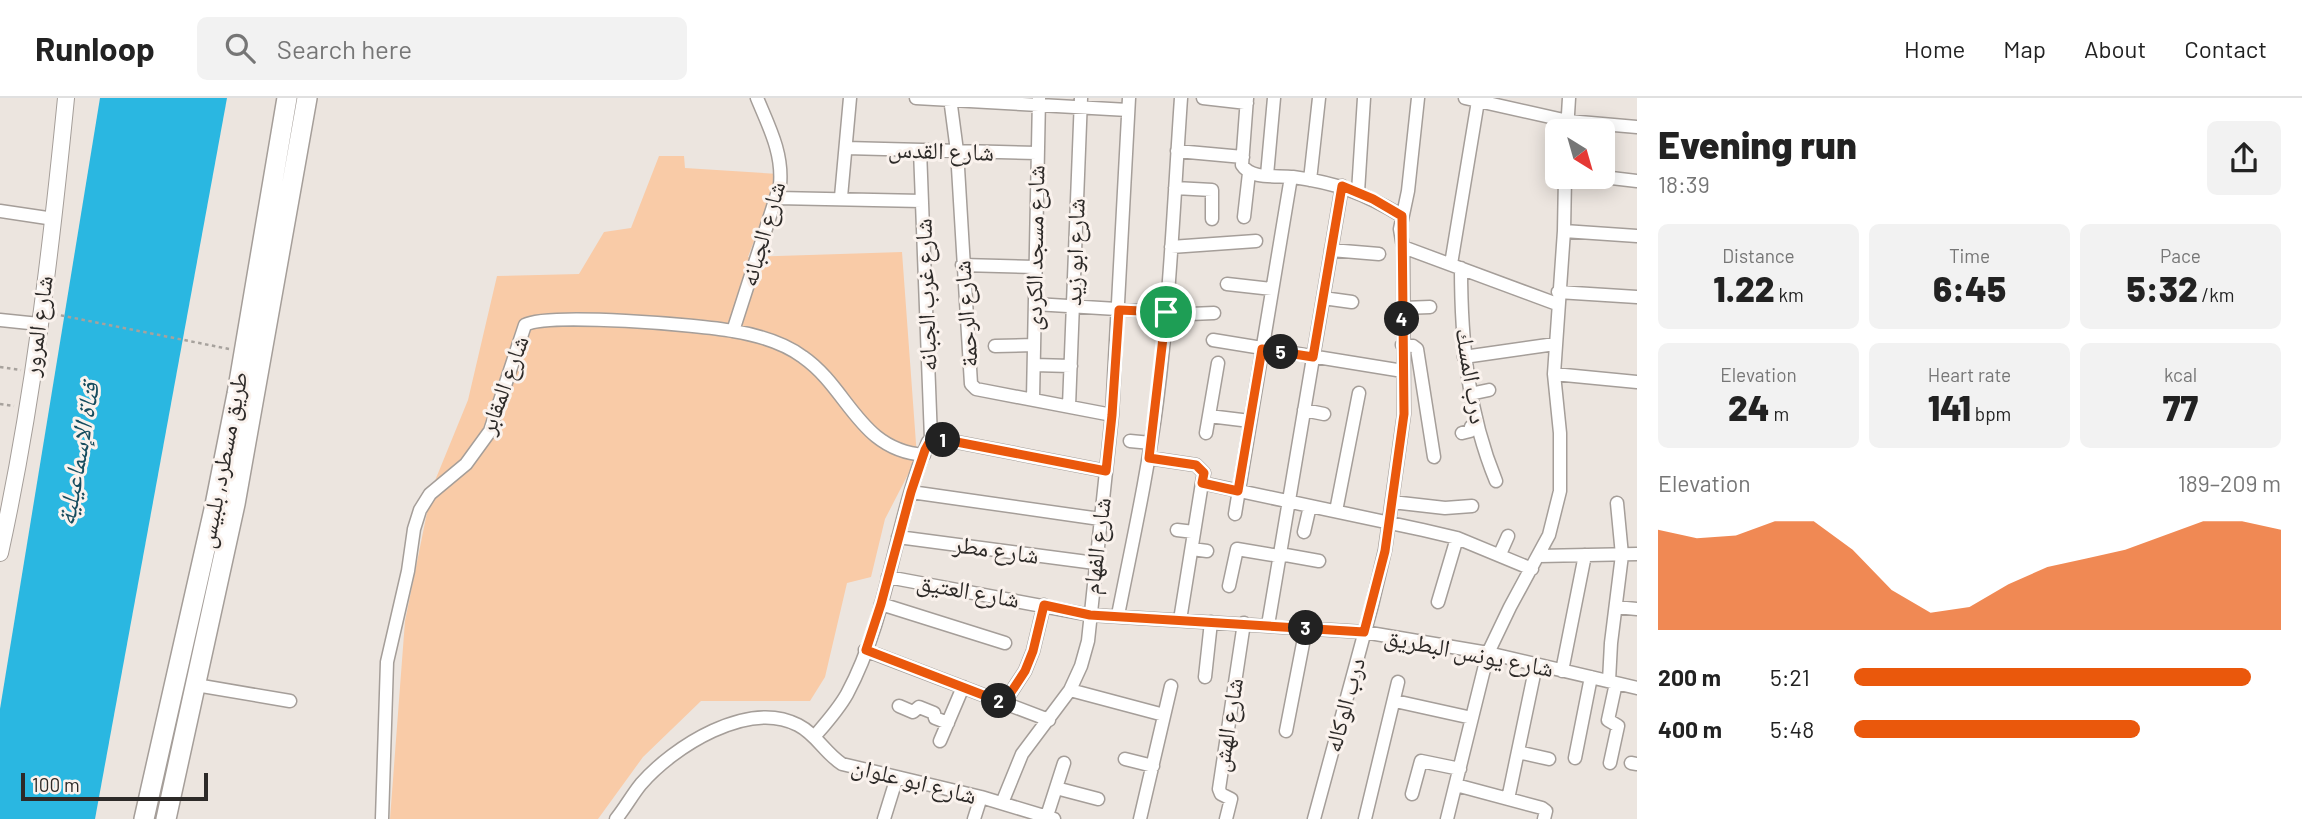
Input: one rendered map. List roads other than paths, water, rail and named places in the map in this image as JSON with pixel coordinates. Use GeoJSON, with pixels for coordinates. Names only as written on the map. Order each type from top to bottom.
{"type":"FeatureCollection","features":[{"type":"Feature","properties":{"kind":"main road","name":"شارع المرور"},"geometry":{"type":"LineString","coordinates":[[0,553],[16,473],[40,317],[54,219],[66,98]]}},
{"type":"Feature","properties":{"kind":"main road","name":"طريق مسطرد, بلبيس"},"geometry":{"type":"LineString","coordinates":[[144,819],[215,505],[239,384],[288,98]]}},
{"type":"Feature","properties":{"kind":"main road","name":"طريق مسطرد, بلبيس"},"geometry":{"type":"LineString","coordinates":[[166,819],[236,504],[307,98]]}},
{"type":"Feature","properties":{"kind":"main road"},"geometry":{"type":"LineString","coordinates":[[150,783],[173,787]]}},
{"type":"Feature","properties":{"kind":"street","name":"شارع الجبانه"},"geometry":{"type":"LineString","coordinates":[[733,331],[777,198],[781,171],[780,158],[757,98]]}},
{"type":"Feature","properties":{"kind":"street"},"geometry":{"type":"LineString","coordinates":[[841,197],[850,98]]}},
{"type":"Feature","properties":{"kind":"street"},"geometry":{"type":"LineString","coordinates":[[916,98],[1128,104]]}},
{"type":"Feature","properties":{"kind":"street"},"geometry":{"type":"LineString","coordinates":[[1118,615],[1151,443],[1166,314],[1181,98]]}},
{"type":"Feature","properties":{"kind":"street"},"geometry":{"type":"LineString","coordinates":[[1203,98],[1247,100],[1242,165],[1249,173],[1342,186],[1402,216]]}},
{"type":"Feature","properties":{"kind":"street"},"geometry":{"type":"LineString","coordinates":[[1267,175],[1274,98]]}},
{"type":"Feature","properties":{"kind":"street"},"geometry":{"type":"LineString","coordinates":[[1310,180],[1319,98]]}},
{"type":"Feature","properties":{"kind":"street"},"geometry":{"type":"LineString","coordinates":[[1358,192],[1364,98]]}},
{"type":"Feature","properties":{"kind":"street","name":"درب الوكاله"},"geometry":{"type":"LineString","coordinates":[[1314,819],[1380,578],[1392,502],[1404,414],[1403,247],[1400,237],[1418,98]]}},
{"type":"Feature","properties":{"kind":"street"},"geometry":{"type":"LineString","coordinates":[[1568,119],[1569,98]]}},
{"type":"Feature","properties":{"kind":"street","name":"شارع الرحمة"},"geometry":{"type":"LineString","coordinates":[[950,99],[957,151],[971,384],[976,389],[1112,415]]}},
{"type":"Feature","properties":{"kind":"street"},"geometry":{"type":"LineString","coordinates":[[1472,99],[1545,120]]}},
{"type":"Feature","properties":{"kind":"street","name":"درب المسك"},"geometry":{"type":"LineString","coordinates":[[1472,99],[1456,266],[1470,394],[1485,454],[1496,481]]}},
{"type":"Feature","properties":{"kind":"street","name":"شارع مسجد الكردى"},"geometry":{"type":"LineString","coordinates":[[1033,399],[1039,101]]}},
{"type":"Feature","properties":{"kind":"street","name":"شارع ابو زيد"},"geometry":{"type":"LineString","coordinates":[[1069,406],[1073,307],[1081,278],[1081,103]]}},
{"type":"Feature","properties":{"kind":"street","name":"شارع الفهام"},"geometry":{"type":"LineString","coordinates":[[1002,803],[1022,754],[1070,690],[1088,641],[1112,415],[1128,104]]}},
{"type":"Feature","properties":{"kind":"street"},"geometry":{"type":"LineString","coordinates":[[1615,127],[1637,127]]}},
{"type":"Feature","properties":{"kind":"street","name":"شارع القدس"},"geometry":{"type":"LineString","coordinates":[[846,148],[1037,153]]}},
{"type":"Feature","properties":{"kind":"street","name":"شارع غرب الجبانه"},"geometry":{"type":"LineString","coordinates":[[814,737],[846,696],[866,650],[911,492],[930,441],[920,150]]}},
{"type":"Feature","properties":{"kind":"street"},"geometry":{"type":"LineString","coordinates":[[1177,151],[1242,157]]}},
{"type":"Feature","properties":{"kind":"street"},"geometry":{"type":"LineString","coordinates":[[1244,218],[1249,173]]}},
{"type":"Feature","properties":{"kind":"street"},"geometry":{"type":"LineString","coordinates":[[1236,514],[1291,177]]}},
{"type":"Feature","properties":{"kind":"street"},"geometry":{"type":"LineString","coordinates":[[1615,178],[1637,181]]}},
{"type":"Feature","properties":{"kind":"street"},"geometry":{"type":"LineString","coordinates":[[1268,625],[1342,186]]}},
{"type":"Feature","properties":{"kind":"street"},"geometry":{"type":"LineString","coordinates":[[1175,188],[1212,190],[1212,219]]}},
{"type":"Feature","properties":{"kind":"street"},"geometry":{"type":"LineString","coordinates":[[1447,819],[1488,653],[1539,556],[1556,514],[1560,491],[1560,433],[1554,374],[1565,189]]}},
{"type":"Feature","properties":{"kind":"street"},"geometry":{"type":"LineString","coordinates":[[777,198],[841,197],[922,201]]}},
{"type":"Feature","properties":{"kind":"street"},"geometry":{"type":"LineString","coordinates":[[0,211],[54,219]]}},
{"type":"Feature","properties":{"kind":"street"},"geometry":{"type":"LineString","coordinates":[[1564,231],[1637,236]]}},
{"type":"Feature","properties":{"kind":"street"},"geometry":{"type":"LineString","coordinates":[[1171,247],[1256,241]]}},
{"type":"Feature","properties":{"kind":"street"},"geometry":{"type":"LineString","coordinates":[[1403,247],[1558,298],[1637,297]]}},
{"type":"Feature","properties":{"kind":"street"},"geometry":{"type":"LineString","coordinates":[[1331,250],[1379,254]]}},
{"type":"Feature","properties":{"kind":"street"},"geometry":{"type":"LineString","coordinates":[[962,265],[1035,267]]}},
{"type":"Feature","properties":{"kind":"street"},"geometry":{"type":"LineString","coordinates":[[1227,284],[1272,289]]}},
{"type":"Feature","properties":{"kind":"street"},"geometry":{"type":"LineString","coordinates":[[1323,298],[1352,302]]}},
{"type":"Feature","properties":{"kind":"street"},"geometry":{"type":"LineString","coordinates":[[1035,304],[1166,314],[1214,313]]}},
{"type":"Feature","properties":{"kind":"street"},"geometry":{"type":"LineString","coordinates":[[1402,308],[1430,307]]}},
{"type":"Feature","properties":{"kind":"street"},"geometry":{"type":"LineString","coordinates":[[0,320],[40,317]]}},
{"type":"Feature","properties":{"kind":"street","name":"شارع المقابر"},"geometry":{"type":"LineString","coordinates":[[382,819],[387,662],[419,510],[430,494],[467,464],[490,431],[522,330],[534,321],[580,319],[696,326],[774,341],[805,358],[818,370],[875,437],[898,451],[924,455]]}},
{"type":"Feature","properties":{"kind":"street"},"geometry":{"type":"LineString","coordinates":[[1213,340],[1403,371]]}},
{"type":"Feature","properties":{"kind":"street"},"geometry":{"type":"LineString","coordinates":[[1464,357],[1555,344]]}},
{"type":"Feature","properties":{"kind":"street"},"geometry":{"type":"LineString","coordinates":[[996,346],[1034,345]]}},
{"type":"Feature","properties":{"kind":"street"},"geometry":{"type":"LineString","coordinates":[[1402,345],[1417,349],[1434,457]]}},
{"type":"Feature","properties":{"kind":"street"},"geometry":{"type":"LineString","coordinates":[[1206,433],[1218,363]]}},
{"type":"Feature","properties":{"kind":"street"},"geometry":{"type":"LineString","coordinates":[[1034,365],[1071,366]]}},
{"type":"Feature","properties":{"kind":"street"},"geometry":{"type":"LineString","coordinates":[[1554,374],[1637,382]]}},
{"type":"Feature","properties":{"kind":"street"},"geometry":{"type":"LineString","coordinates":[[1470,394],[1489,390]]}},
{"type":"Feature","properties":{"kind":"street"},"geometry":{"type":"LineString","coordinates":[[1336,511],[1359,393]]}},
{"type":"Feature","properties":{"kind":"street"},"geometry":{"type":"LineString","coordinates":[[1304,410],[1324,414]]}},
{"type":"Feature","properties":{"kind":"street"},"geometry":{"type":"LineString","coordinates":[[1209,416],[1250,421]]}},
{"type":"Feature","properties":{"kind":"street"},"geometry":{"type":"LineString","coordinates":[[1462,433],[1478,426]]}},
{"type":"Feature","properties":{"kind":"street"},"geometry":{"type":"LineString","coordinates":[[930,441],[936,438],[1106,471]]}},
{"type":"Feature","properties":{"kind":"street"},"geometry":{"type":"LineString","coordinates":[[1130,441],[1151,443]]}},
{"type":"Feature","properties":{"kind":"street"},"geometry":{"type":"LineString","coordinates":[[1149,458],[1196,465],[1204,473],[1180,620]]}},
{"type":"Feature","properties":{"kind":"street"},"geometry":{"type":"LineString","coordinates":[[1202,483],[1457,538],[1532,569]]}},
{"type":"Feature","properties":{"kind":"street"},"geometry":{"type":"LineString","coordinates":[[911,492],[1100,519]]}},
{"type":"Feature","properties":{"kind":"street"},"geometry":{"type":"LineString","coordinates":[[1392,502],[1445,508],[1472,506]]}},
{"type":"Feature","properties":{"kind":"street"},"geometry":{"type":"LineString","coordinates":[[1610,763],[1618,725],[1608,720],[1613,682],[1611,643],[1622,555],[1617,503]]}},
{"type":"Feature","properties":{"kind":"street"},"geometry":{"type":"LineString","coordinates":[[1304,532],[1310,506]]}},
{"type":"Feature","properties":{"kind":"street"},"geometry":{"type":"LineString","coordinates":[[1177,530],[1194,533]]}},
{"type":"Feature","properties":{"kind":"street"},"geometry":{"type":"LineString","coordinates":[[1500,554],[1508,536]]}},
{"type":"Feature","properties":{"kind":"street","name":"شارع مطر"},"geometry":{"type":"LineString","coordinates":[[898,537],[1095,563]]}},
{"type":"Feature","properties":{"kind":"street"},"geometry":{"type":"LineString","coordinates":[[1438,602],[1457,538]]}},
{"type":"Feature","properties":{"kind":"street"},"geometry":{"type":"LineString","coordinates":[[1192,549],[1207,551]]}},
{"type":"Feature","properties":{"kind":"street"},"geometry":{"type":"LineString","coordinates":[[1229,586],[1237,549],[1319,561]]}},
{"type":"Feature","properties":{"kind":"street"},"geometry":{"type":"LineString","coordinates":[[1539,556],[1637,554]]}},
{"type":"Feature","properties":{"kind":"street"},"geometry":{"type":"LineString","coordinates":[[1562,671],[1585,555]]}},
{"type":"Feature","properties":{"kind":"street","name":"شارع العتيق"},"geometry":{"type":"LineString","coordinates":[[888,577],[1090,615]]}},
{"type":"Feature","properties":{"kind":"street"},"geometry":{"type":"LineString","coordinates":[[881,604],[1005,643]]}},
{"type":"Feature","properties":{"kind":"street"},"geometry":{"type":"LineString","coordinates":[[1004,703],[1029,661],[1044,605]]}},
{"type":"Feature","properties":{"kind":"street"},"geometry":{"type":"LineString","coordinates":[[1616,607],[1637,608]]}},
{"type":"Feature","properties":{"kind":"street","name":"شارع يونس البطريق"},"geometry":{"type":"LineString","coordinates":[[1090,615],[1364,632],[1488,653],[1637,688]]}},
{"type":"Feature","properties":{"kind":"street"},"geometry":{"type":"LineString","coordinates":[[1205,677],[1211,622]]}},
{"type":"Feature","properties":{"kind":"street","name":"شارع الهش"},"geometry":{"type":"LineString","coordinates":[[1226,819],[1231,799],[1221,794],[1219,789],[1244,624]]}},
{"type":"Feature","properties":{"kind":"street"},"geometry":{"type":"LineString","coordinates":[[1286,730],[1306,628]]}},
{"type":"Feature","properties":{"kind":"street"},"geometry":{"type":"LineString","coordinates":[[866,650],[1049,720]]}},
{"type":"Feature","properties":{"kind":"street"},"geometry":{"type":"LineString","coordinates":[[1508,799],[1536,665]]}},
{"type":"Feature","properties":{"kind":"street"},"geometry":{"type":"LineString","coordinates":[[1575,758],[1591,677]]}},
{"type":"Feature","properties":{"kind":"street"},"geometry":{"type":"LineString","coordinates":[[1366,819],[1398,682]]}},
{"type":"Feature","properties":{"kind":"street"},"geometry":{"type":"LineString","coordinates":[[196,685],[290,701]]}},
{"type":"Feature","properties":{"kind":"street"},"geometry":{"type":"LineString","coordinates":[[1140,819],[1171,686]]}},
{"type":"Feature","properties":{"kind":"street"},"geometry":{"type":"LineString","coordinates":[[940,741],[963,687]]}},
{"type":"Feature","properties":{"kind":"street"},"geometry":{"type":"LineString","coordinates":[[1070,690],[1164,715]]}},
{"type":"Feature","properties":{"kind":"street"},"geometry":{"type":"LineString","coordinates":[[1395,701],[1472,718]]}},
{"type":"Feature","properties":{"kind":"street"},"geometry":{"type":"LineString","coordinates":[[899,706],[913,712],[919,707],[934,712],[934,718],[948,723]]}},
{"type":"Feature","properties":{"kind":"street","name":"شارع ابو علوان"},"geometry":{"type":"LineString","coordinates":[[616,819],[642,784],[670,758],[702,737],[736,722],[757,717],[778,718],[797,725],[842,764],[981,797],[1049,818]]}},
{"type":"Feature","properties":{"kind":"street"},"geometry":{"type":"LineString","coordinates":[[1518,752],[1549,759]]}},
{"type":"Feature","properties":{"kind":"street"},"geometry":{"type":"LineString","coordinates":[[1125,759],[1153,766]]}},
{"type":"Feature","properties":{"kind":"street"},"geometry":{"type":"LineString","coordinates":[[1412,794],[1421,761],[1460,769]]}},
{"type":"Feature","properties":{"kind":"street"},"geometry":{"type":"LineString","coordinates":[[1049,818],[1064,763]]}},
{"type":"Feature","properties":{"kind":"street"},"geometry":{"type":"LineString","coordinates":[[884,819],[897,777]]}},
{"type":"Feature","properties":{"kind":"street"},"geometry":{"type":"LineString","coordinates":[[1456,785],[1544,808],[1545,819]]}},
{"type":"Feature","properties":{"kind":"street"},"geometry":{"type":"LineString","coordinates":[[1056,788],[1098,799]]}},
{"type":"Feature","properties":{"kind":"street"},"geometry":{"type":"LineString","coordinates":[[974,819],[981,797]]}},
{"type":"Feature","properties":{"kind":"water","name":"قناة الإسماعيلية"},"geometry":{"type":"Polygon","coordinates":[[[100,98],[227,98],[95,819],[0,819],[0,709],[100,98]]]}}]}
